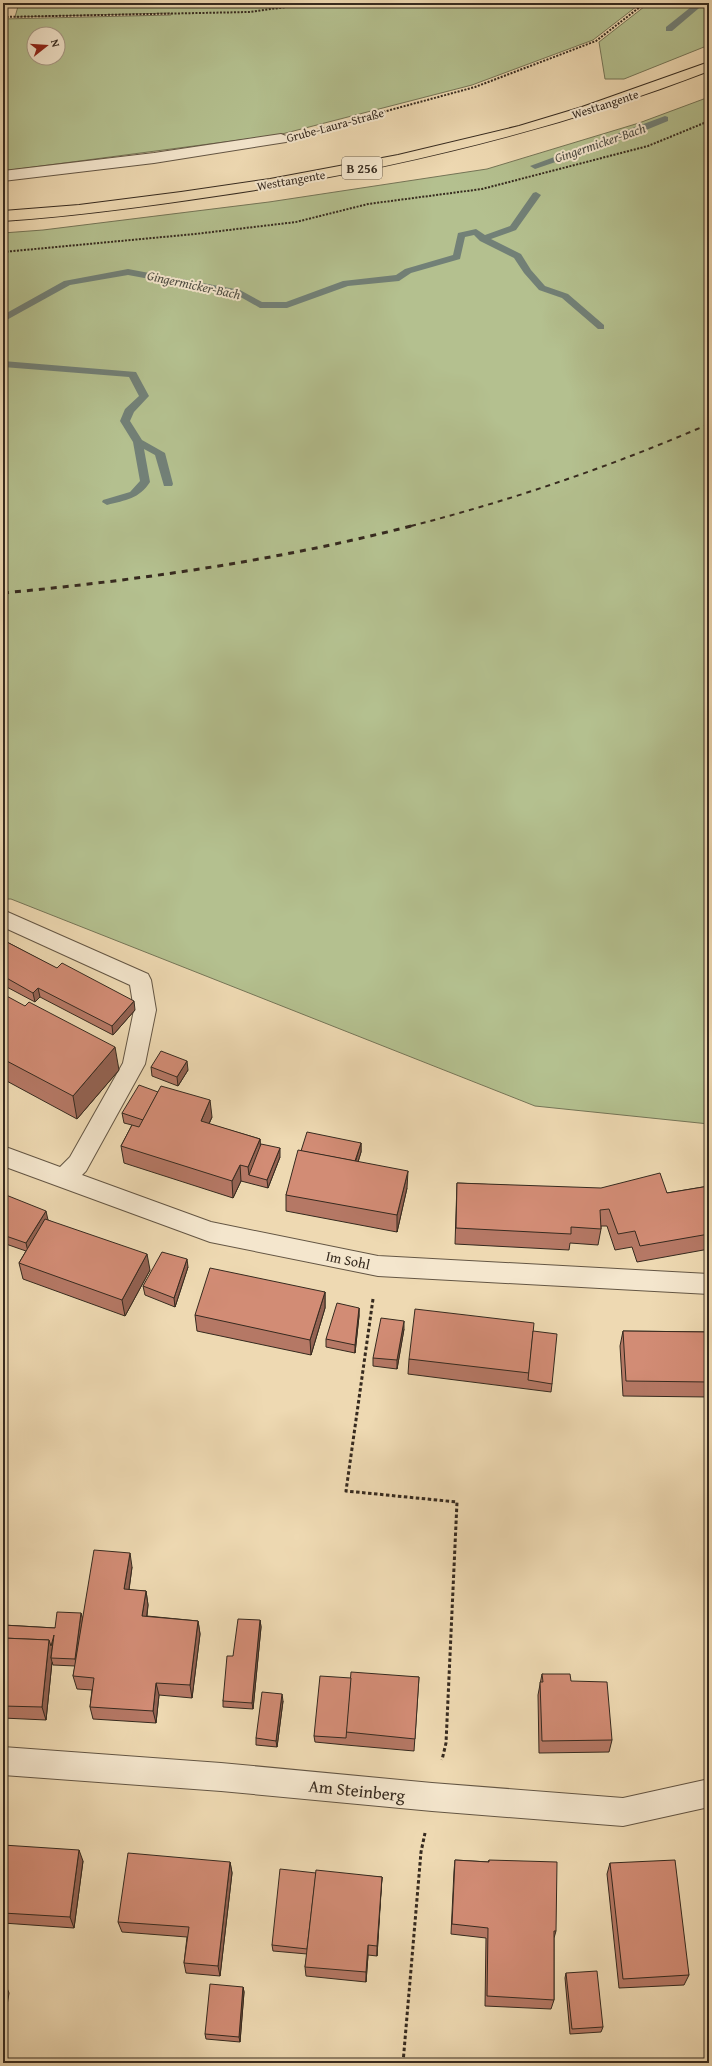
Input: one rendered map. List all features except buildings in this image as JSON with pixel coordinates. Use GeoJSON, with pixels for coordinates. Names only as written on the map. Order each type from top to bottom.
{"type":"FeatureCollection","features":[{"type":"Feature","properties":{"kind":"main road","name":"Westtangente"},"geometry":{"type":"LineString","coordinates":[[3,216],[38,214],[152,201],[353,170],[463,145],[602,106],[709,66]]}},
{"type":"Feature","properties":{"kind":"street","name":"Grube-Laura-Straße"},"geometry":{"type":"LineString","coordinates":[[3,176],[154,158],[281,140]]}},
{"type":"Feature","properties":{"kind":"street"},"geometry":{"type":"LineString","coordinates":[[3,918],[140,980],[145,1010],[134,1064],[78,1164],[64,1178]]}},
{"type":"Feature","properties":{"kind":"street","name":"Im Sohl"},"geometry":{"type":"LineString","coordinates":[[3,1156],[210,1232],[378,1266],[709,1284]]}},
{"type":"Feature","properties":{"kind":"street","name":"Am Steinberg"},"geometry":{"type":"LineString","coordinates":[[3,1761],[221,1777],[432,1798],[623,1812],[709,1793]]}},
{"type":"Feature","properties":{"kind":"path"},"geometry":{"type":"LineString","coordinates":[[3,17],[249,12],[316,3]]}},
{"type":"Feature","properties":{"kind":"path","name":"Grube-Laura-Straße"},"geometry":{"type":"LineString","coordinates":[[281,140],[475,87],[596,41],[645,3]]}},
{"type":"Feature","properties":{"kind":"path"},"geometry":{"type":"LineString","coordinates":[[3,252],[195,234],[296,222],[368,204],[482,189],[648,146],[709,121]]}},
{"type":"Feature","properties":{"kind":"path"},"geometry":{"type":"LineString","coordinates":[[378,1266],[346,1491],[458,1502],[446,1743],[432,1798],[421,1852],[403,2063]]}},
{"type":"Feature","properties":{"kind":"green space"},"geometry":{"type":"Polygon","coordinates":[[[19,3],[641,3],[593,40],[472,85],[278,135],[3,171],[3,19],[171,15],[170,13],[15,17],[19,3]]]}},
{"type":"Feature","properties":{"kind":"green space"},"geometry":{"type":"Polygon","coordinates":[[[649,3],[709,3],[709,45],[624,79],[605,79],[599,42],[649,3]]]}},
{"type":"Feature","properties":{"kind":"green space"},"geometry":{"type":"Polygon","coordinates":[[[709,97],[709,1124],[535,1106],[11,899],[3,899],[3,233],[43,230],[269,202],[487,169],[639,123],[709,97]]]}},
{"type":"Feature","properties":{"kind":"waterway","name":"Gingermicker-Bach"},"geometry":{"type":"LineString","coordinates":[[669,29],[701,3]]}},
{"type":"Feature","properties":{"kind":"waterway","name":"Gingermicker-Bach"},"geometry":{"type":"LineString","coordinates":[[535,166],[626,135],[665,119]]}},
{"type":"Feature","properties":{"kind":"waterway","name":"Gingermicker-Bach"},"geometry":{"type":"LineString","coordinates":[[483,239],[513,228],[536,195]]}},
{"type":"Feature","properties":{"kind":"waterway","name":"Gingermicker-Bach"},"geometry":{"type":"LineString","coordinates":[[3,319],[67,283],[128,272],[240,293],[260,305],[287,305],[346,283],[399,278],[408,271],[457,257],[461,235],[476,232],[483,239]]}},
{"type":"Feature","properties":{"kind":"waterway"},"geometry":{"type":"LineString","coordinates":[[483,239],[518,256],[527,271],[542,288],[565,296],[601,327]]}},
{"type":"Feature","properties":{"kind":"waterway"},"geometry":{"type":"LineString","coordinates":[[3,364],[132,374],[144,396],[129,411],[125,421],[138,442]]}},
{"type":"Feature","properties":{"kind":"waterway"},"geometry":{"type":"LineString","coordinates":[[107,502],[134,494],[145,482],[138,442]]}},
{"type":"Feature","properties":{"kind":"waterway"},"geometry":{"type":"LineString","coordinates":[[138,442],[160,453],[168,484]]}},
{"type":"Feature","properties":{"kind":"railway"},"geometry":{"type":"LineString","coordinates":[[413,525],[487,505],[562,481],[636,454],[709,424]]}},
{"type":"Feature","properties":{"kind":"railway"},"geometry":{"type":"LineString","coordinates":[[3,593],[107,582],[210,567],[313,549],[413,525]]}}]}
